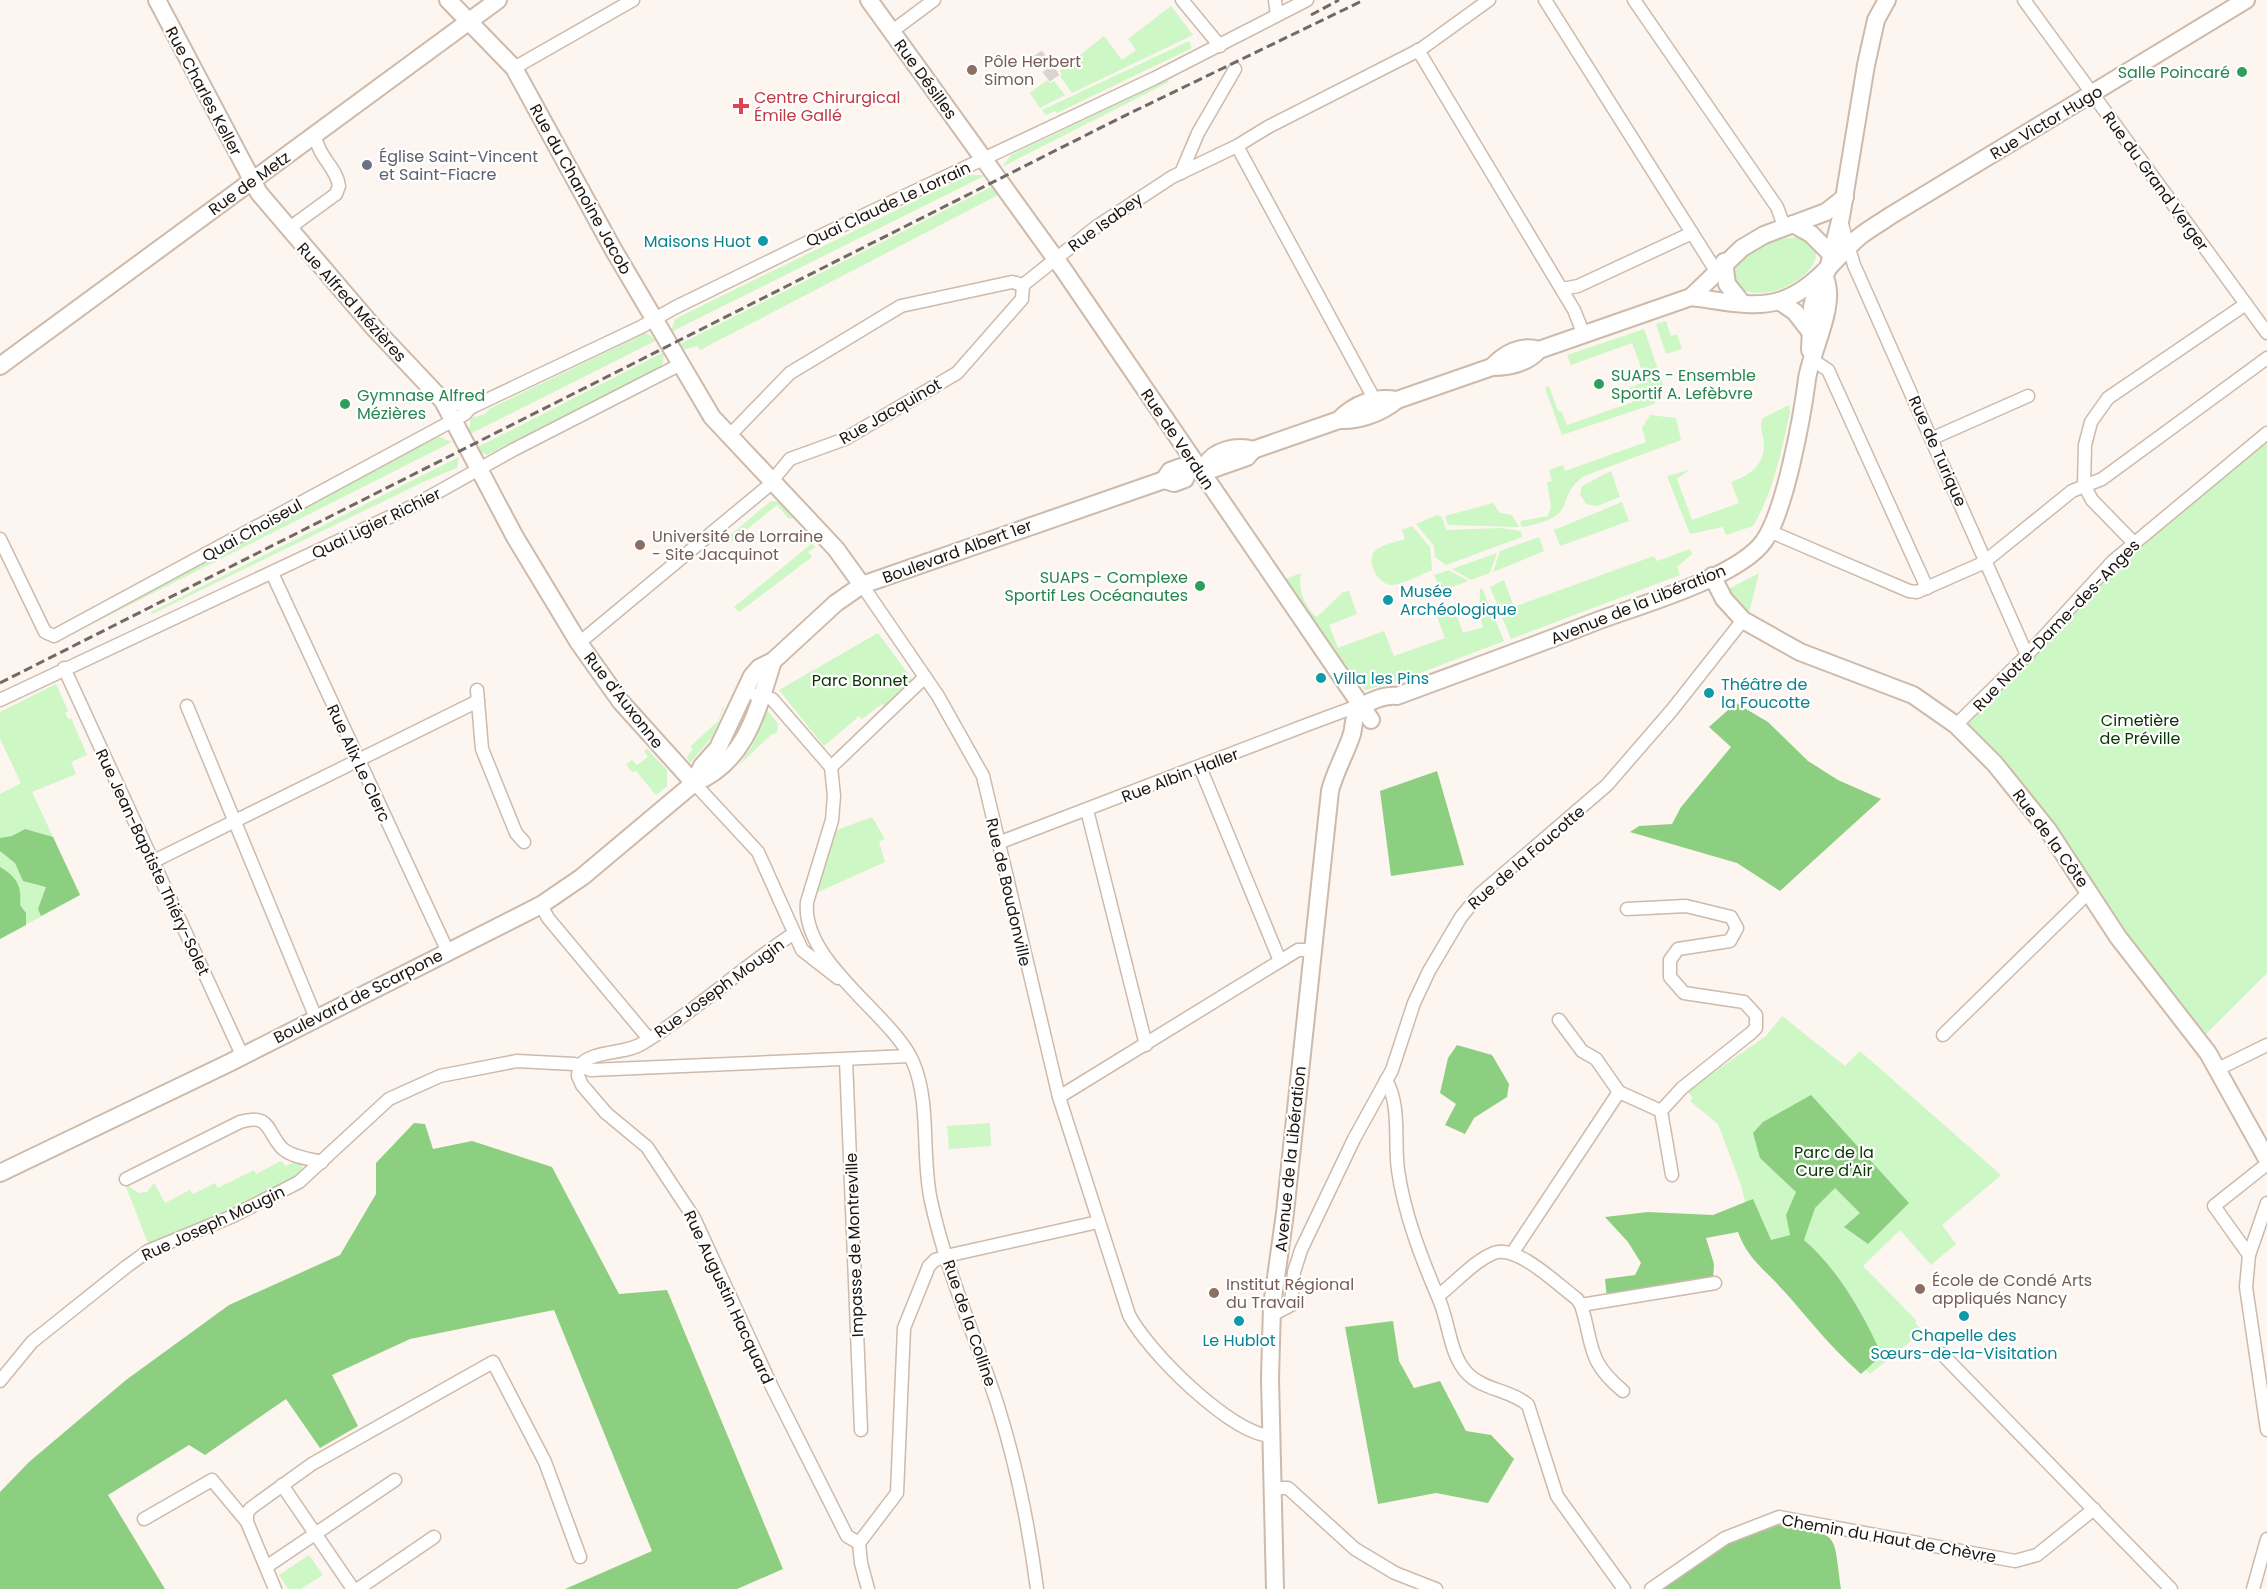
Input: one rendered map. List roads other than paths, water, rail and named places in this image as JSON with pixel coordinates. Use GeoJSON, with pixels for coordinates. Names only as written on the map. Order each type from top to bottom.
{"type":"FeatureCollection","features":[{"type":"Feature","properties":{"kind":"main road","name":"Rue Charles Keller"},"geometry":{"type":"LineString","coordinates":[[157,0],[252,182]]}},
{"type":"Feature","properties":{"kind":"main road","name":"Rue du Chanoine Jacob"},"geometry":{"type":"LineString","coordinates":[[448,0],[514,68],[613,249],[656,318],[681,364]]}},
{"type":"Feature","properties":{"kind":"main road","name":"Rue de Metz"},"geometry":{"type":"LineString","coordinates":[[0,366],[498,0]]}},
{"type":"Feature","properties":{"kind":"main road","name":"Rue Désilles"},"geometry":{"type":"LineString","coordinates":[[868,0],[984,158]]}},
{"type":"Feature","properties":{"kind":"main road"},"geometry":{"type":"LineString","coordinates":[[1809,330],[1795,312],[1779,301],[1799,291],[1828,266],[1845,196],[1866,65],[1876,20],[1887,0]]}},
{"type":"Feature","properties":{"kind":"main road","name":"Rue Victor Hugo"},"geometry":{"type":"LineString","coordinates":[[1828,266],[1890,216],[2246,0]]}},
{"type":"Feature","properties":{"kind":"main road","name":"Rue de Verdun"},"geometry":{"type":"LineString","coordinates":[[984,158],[1251,543],[1366,714]]}},
{"type":"Feature","properties":{"kind":"main road","name":"Rue Alfred Mézières"},"geometry":{"type":"LineString","coordinates":[[252,182],[288,229],[375,329],[440,398],[453,420]]}},
{"type":"Feature","properties":{"kind":"main road","name":"Boulevard Albert 1er"},"geometry":{"type":"LineString","coordinates":[[1691,297],[1720,267],[1751,243],[1789,225],[1826,212],[1845,196]]}},
{"type":"Feature","properties":{"kind":"main road"},"geometry":{"type":"LineString","coordinates":[[1789,225],[1811,234],[1828,266]]}},
{"type":"Feature","properties":{"kind":"main road","name":"Avenue de la Libération"},"geometry":{"type":"LineString","coordinates":[[1811,359],[1809,330],[1815,290],[1828,266]]}},
{"type":"Feature","properties":{"kind":"main road","name":"Avenue de la Libération"},"geometry":{"type":"LineString","coordinates":[[1275,1589],[1272,1315],[1330,791],[1341,756],[1352,734],[1366,714],[1389,696],[1397,696],[1713,576],[1754,553],[1769,531],[1792,455],[1811,359],[1819,337],[1826,305],[1828,266]]}},
{"type":"Feature","properties":{"kind":"main road"},"geometry":{"type":"LineString","coordinates":[[1720,267],[1727,284],[1742,303]]}},
{"type":"Feature","properties":{"kind":"main road","name":"Boulevard Albert 1er"},"geometry":{"type":"LineString","coordinates":[[693,783],[702,766],[718,748],[742,692],[759,668],[773,661],[837,603],[862,585],[1164,480],[1174,483],[1185,479],[1210,457],[1240,446],[1253,450],[1339,420],[1352,421],[1387,409],[1396,400],[1492,367],[1506,367],[1532,358],[1539,350],[1691,297],[1742,303],[1779,301]]}},
{"type":"Feature","properties":{"kind":"main road","name":"Rue de Boudonville"},"geometry":{"type":"LineString","coordinates":[[681,364],[712,417],[836,549],[862,585]]}},
{"type":"Feature","properties":{"kind":"main road","name":"Boulevard Albert 1er"},"geometry":{"type":"LineString","coordinates":[[1339,420],[1349,409],[1373,400],[1384,398],[1396,400]]}},
{"type":"Feature","properties":{"kind":"main road","name":"Rue d'Auxonne"},"geometry":{"type":"LineString","coordinates":[[453,420],[515,537],[579,643],[621,702],[693,783]]}},
{"type":"Feature","properties":{"kind":"main road","name":"Rue de la Côte"},"geometry":{"type":"LineString","coordinates":[[1713,576],[1724,599],[1743,620],[1800,652],[1905,690],[1956,725],[2011,783],[2048,830],[2118,937],[2218,1070],[2267,1159]]}},
{"type":"Feature","properties":{"kind":"main road"},"geometry":{"type":"LineString","coordinates":[[693,783],[713,775],[736,753],[761,696],[773,661]]}},
{"type":"Feature","properties":{"kind":"main road","name":"Boulevard de Scarpone"},"geometry":{"type":"LineString","coordinates":[[0,1173],[541,905],[582,877],[693,783]]}},
{"type":"Feature","properties":{"kind":"street"},"geometry":{"type":"LineString","coordinates":[[514,68],[633,0]]}},
{"type":"Feature","properties":{"kind":"street"},"geometry":{"type":"LineString","coordinates":[[891,32],[934,0]]}},
{"type":"Feature","properties":{"kind":"street"},"geometry":{"type":"LineString","coordinates":[[1182,0],[1193,15],[1200,20],[1216,47]]}},
{"type":"Feature","properties":{"kind":"street"},"geometry":{"type":"LineString","coordinates":[[1275,0],[1277,15]]}},
{"type":"Feature","properties":{"kind":"street","name":"Quai Claude Le Lorrain"},"geometry":{"type":"LineString","coordinates":[[453,420],[470,408],[1216,47],[1307,0]]}},
{"type":"Feature","properties":{"kind":"street","name":"Rue Isabey"},"geometry":{"type":"LineString","coordinates":[[1023,285],[1120,210],[1181,173],[1418,51],[1489,0]]}},
{"type":"Feature","properties":{"kind":"street"},"geometry":{"type":"LineString","coordinates":[[1545,0],[1692,233],[1720,267]]}},
{"type":"Feature","properties":{"kind":"street"},"geometry":{"type":"LineString","coordinates":[[1634,0],[1789,225]]}},
{"type":"Feature","properties":{"kind":"street","name":"Rue du Grand Verger"},"geometry":{"type":"LineString","coordinates":[[2024,0],[2267,333]]}},
{"type":"Feature","properties":{"kind":"street"},"geometry":{"type":"LineString","coordinates":[[1418,51],[1562,289],[1584,334]]}},
{"type":"Feature","properties":{"kind":"street"},"geometry":{"type":"LineString","coordinates":[[1181,173],[1198,133],[1234,69]]}},
{"type":"Feature","properties":{"kind":"street"},"geometry":{"type":"LineString","coordinates":[[288,229],[336,194],[339,186],[337,177],[318,150],[315,135]]}},
{"type":"Feature","properties":{"kind":"street"},"geometry":{"type":"LineString","coordinates":[[1237,146],[1373,400]]}},
{"type":"Feature","properties":{"kind":"street"},"geometry":{"type":"LineString","coordinates":[[1841,217],[1849,247]]}},
{"type":"Feature","properties":{"kind":"street"},"geometry":{"type":"LineString","coordinates":[[1562,289],[1578,286],[1692,233]]}},
{"type":"Feature","properties":{"kind":"street","name":"Rue de Turique"},"geometry":{"type":"LineString","coordinates":[[1849,247],[2027,655]]}},
{"type":"Feature","properties":{"kind":"street"},"geometry":{"type":"LineString","coordinates":[[729,436],[790,373],[901,306],[1012,282],[1023,285]]}},
{"type":"Feature","properties":{"kind":"street","name":"Rue Jacquinot"},"geometry":{"type":"LineString","coordinates":[[579,643],[773,481],[790,459],[845,439],[957,373],[1022,299],[1023,285]]}},
{"type":"Feature","properties":{"kind":"street"},"geometry":{"type":"LineString","coordinates":[[2134,543],[2092,500],[2084,485],[2087,433],[2102,405],[2246,304]]}},
{"type":"Feature","properties":{"kind":"street"},"geometry":{"type":"LineString","coordinates":[[1769,531],[1909,591],[1917,592],[1985,561],[2068,494],[2102,479],[2267,358]]}},
{"type":"Feature","properties":{"kind":"street"},"geometry":{"type":"LineString","coordinates":[[1811,359],[1828,370],[1927,588]]}},
{"type":"Feature","properties":{"kind":"street","name":"Quai Ligier Richier"},"geometry":{"type":"LineString","coordinates":[[0,700],[415,505],[478,469],[681,364]]}},
{"type":"Feature","properties":{"kind":"street"},"geometry":{"type":"LineString","coordinates":[[1933,438],[2028,396]]}},
{"type":"Feature","properties":{"kind":"street"},"geometry":{"type":"LineString","coordinates":[[440,398],[470,408]]}},
{"type":"Feature","properties":{"kind":"street","name":"Quai Choiseul"},"geometry":{"type":"LineString","coordinates":[[0,539],[45,632],[50,636],[58,635],[210,555],[453,420]]}},
{"type":"Feature","properties":{"kind":"street","name":"Rue Notre-Dame-des-Anges"},"geometry":{"type":"LineString","coordinates":[[1956,725],[2027,655],[2113,561],[2267,433]]}},
{"type":"Feature","properties":{"kind":"street","name":"Rue Alix Le Clerc"},"geometry":{"type":"LineString","coordinates":[[272,573],[448,951]]}},
{"type":"Feature","properties":{"kind":"street","name":"Rue de Boudonville"},"geometry":{"type":"LineString","coordinates":[[862,585],[925,677],[980,770],[1059,1097],[1125,1305],[1138,1330],[1203,1400],[1258,1434],[1272,1436]]}},
{"type":"Feature","properties":{"kind":"street","name":"Rue de la Foucotte"},"geometry":{"type":"LineString","coordinates":[[1272,1315],[1291,1305],[1294,1272],[1301,1250],[1354,1139],[1386,1080],[1429,971],[1467,908],[1479,895],[1607,785],[1743,620]]}},
{"type":"Feature","properties":{"kind":"street","name":"Rue Jean-Baptiste Thiéry-Solet"},"geometry":{"type":"LineString","coordinates":[[64,669],[242,1054]]}},
{"type":"Feature","properties":{"kind":"street"},"geometry":{"type":"LineString","coordinates":[[831,767],[925,677]]}},
{"type":"Feature","properties":{"kind":"street"},"geometry":{"type":"LineString","coordinates":[[742,692],[772,699],[831,767],[834,796],[832,820],[807,908],[809,920],[824,952],[845,983],[909,1056]]}},
{"type":"Feature","properties":{"kind":"street"},"geometry":{"type":"LineString","coordinates":[[152,862],[478,696],[482,749],[516,833],[524,842]]}},
{"type":"Feature","properties":{"kind":"street"},"geometry":{"type":"LineString","coordinates":[[187,706],[316,1018]]}},
{"type":"Feature","properties":{"kind":"street","name":"Rue Albin Haller"},"geometry":{"type":"LineString","coordinates":[[998,843],[1352,708],[1366,714]]}},
{"type":"Feature","properties":{"kind":"street"},"geometry":{"type":"LineString","coordinates":[[1200,767],[1280,961]]}},
{"type":"Feature","properties":{"kind":"street","name":"Rue d'Auxonne"},"geometry":{"type":"LineString","coordinates":[[693,783],[758,852],[802,950],[845,983]]}},
{"type":"Feature","properties":{"kind":"street"},"geometry":{"type":"LineString","coordinates":[[1087,810],[1146,1045]]}},
{"type":"Feature","properties":{"kind":"street"},"geometry":{"type":"LineString","coordinates":[[1942,1035],[2089,892]]}},
{"type":"Feature","properties":{"kind":"street"},"geometry":{"type":"LineString","coordinates":[[541,905],[548,918],[649,1039]]}},
{"type":"Feature","properties":{"kind":"street"},"geometry":{"type":"LineString","coordinates":[[1627,909],[1686,906],[1731,917],[1737,928],[1730,941],[1720,945],[1678,949],[1670,960],[1668,970],[1673,983],[1684,993],[1744,1002],[1756,1015],[1756,1028],[1682,1088],[1661,1111]]}},
{"type":"Feature","properties":{"kind":"street","name":"Rue Joseph Mougin"},"geometry":{"type":"LineString","coordinates":[[0,1381],[32,1342],[148,1252],[233,1216],[299,1182],[389,1100],[440,1076],[516,1061],[579,1066],[589,1059],[637,1047],[678,1023],[768,950],[793,934]]}},
{"type":"Feature","properties":{"kind":"street"},"geometry":{"type":"LineString","coordinates":[[1059,1097],[1299,950],[1313,950]]}},
{"type":"Feature","properties":{"kind":"street"},"geometry":{"type":"LineString","coordinates":[[812,959],[824,952]]}},
{"type":"Feature","properties":{"kind":"street"},"geometry":{"type":"LineString","coordinates":[[1559,1020],[1582,1051],[1596,1059],[1619,1092],[1661,1111]]}},
{"type":"Feature","properties":{"kind":"street"},"geometry":{"type":"LineString","coordinates":[[2218,1070],[2267,1045]]}},
{"type":"Feature","properties":{"kind":"street"},"geometry":{"type":"LineString","coordinates":[[579,1066],[591,1070],[909,1056]]}},
{"type":"Feature","properties":{"kind":"street","name":"Rue de la Colline"},"geometry":{"type":"LineString","coordinates":[[909,1056],[920,1094],[931,1201],[947,1257],[1005,1429],[1024,1511],[1037,1589]]}},
{"type":"Feature","properties":{"kind":"street","name":"Impasse de Montreville"},"geometry":{"type":"LineString","coordinates":[[846,1060],[861,1430]]}},
{"type":"Feature","properties":{"kind":"street","name":"Rue Augustin Hacquard"},"geometry":{"type":"LineString","coordinates":[[579,1066],[578,1076],[582,1085],[606,1113],[647,1147],[694,1218],[766,1376],[847,1536],[860,1543]]}},
{"type":"Feature","properties":{"kind":"street"},"geometry":{"type":"LineString","coordinates":[[1386,1080],[1393,1095],[1399,1175],[1425,1271],[1438,1296],[1458,1359],[1468,1375],[1524,1402],[1530,1409],[1557,1496],[1624,1589]]}},
{"type":"Feature","properties":{"kind":"street"},"geometry":{"type":"LineString","coordinates":[[1513,1252],[1619,1092]]}},
{"type":"Feature","properties":{"kind":"street"},"geometry":{"type":"LineString","coordinates":[[1661,1111],[1672,1174]]}},
{"type":"Feature","properties":{"kind":"street"},"geometry":{"type":"LineString","coordinates":[[126,1179],[240,1122],[256,1119],[269,1126],[282,1148],[322,1162]]}},
{"type":"Feature","properties":{"kind":"street"},"geometry":{"type":"LineString","coordinates":[[2248,1255],[2214,1206],[2267,1164]]}},
{"type":"Feature","properties":{"kind":"street"},"geometry":{"type":"LineString","coordinates":[[2267,1203],[2248,1255],[2247,1299],[2267,1430]]}},
{"type":"Feature","properties":{"kind":"street"},"geometry":{"type":"LineString","coordinates":[[868,1589],[861,1563],[860,1543],[897,1493],[904,1328],[929,1266],[935,1260],[1098,1222]]}},
{"type":"Feature","properties":{"kind":"street"},"geometry":{"type":"LineString","coordinates":[[1438,1296],[1488,1256],[1499,1252],[1513,1252],[1581,1305],[1593,1354],[1600,1369],[1623,1391]]}},
{"type":"Feature","properties":{"kind":"street"},"geometry":{"type":"LineString","coordinates":[[1581,1305],[1715,1283]]}},
{"type":"Feature","properties":{"kind":"street"},"geometry":{"type":"LineString","coordinates":[[1942,1354],[2171,1589]]}},
{"type":"Feature","properties":{"kind":"street"},"geometry":{"type":"LineString","coordinates":[[247,1522],[247,1513],[250,1508],[282,1485],[368,1431],[493,1362],[545,1462],[580,1557]]}},
{"type":"Feature","properties":{"kind":"street"},"geometry":{"type":"LineString","coordinates":[[144,1519],[212,1480],[247,1522],[275,1589]]}},
{"type":"Feature","properties":{"kind":"street"},"geometry":{"type":"LineString","coordinates":[[266,1567],[395,1480]]}},
{"type":"Feature","properties":{"kind":"street"},"geometry":{"type":"LineString","coordinates":[[282,1485],[353,1589]]}},
{"type":"Feature","properties":{"kind":"street"},"geometry":{"type":"LineString","coordinates":[[1273,1488],[1288,1488],[1355,1549],[1395,1573],[1436,1589]]}},
{"type":"Feature","properties":{"kind":"street","name":"Chemin du Haut de Chèvre"},"geometry":{"type":"LineString","coordinates":[[1651,1589],[1725,1538],[1779,1517],[2015,1561],[2037,1555],[2094,1509]]}},
{"type":"Feature","properties":{"kind":"street"},"geometry":{"type":"LineString","coordinates":[[358,1589],[434,1537]]}},
{"type":"Feature","properties":{"kind":"street"},"geometry":{"type":"LineString","coordinates":[[2253,1589],[2267,1539]]}},
{"type":"Feature","properties":{"kind":"tunnel"},"geometry":{"type":"LineString","coordinates":[[1037,54],[1055,79]]}},
{"type":"Feature","properties":{"kind":"railway"},"geometry":{"type":"LineString","coordinates":[[1311,15],[1339,0]]}},
{"type":"Feature","properties":{"kind":"railway"},"geometry":{"type":"LineString","coordinates":[[0,683],[1120,118],[1364,0]]}},
{"type":"Feature","properties":{"kind":"place","name":"Pôle Herbert Simon"},"geometry":{"type":"Point","coordinates":[972,70]}},
{"type":"Feature","properties":{"kind":"place","name":"Salle Poincaré"},"geometry":{"type":"Point","coordinates":[2242,72]}},
{"type":"Feature","properties":{"kind":"place","name":"Centre Chirurgical Émile Gallé"},"geometry":{"type":"Point","coordinates":[741,106]}},
{"type":"Feature","properties":{"kind":"place","name":"Église Saint-Vincent et Saint-Fiacre"},"geometry":{"type":"Point","coordinates":[367,165]}},
{"type":"Feature","properties":{"kind":"place","name":"Maisons Huot"},"geometry":{"type":"Point","coordinates":[763,241]}},
{"type":"Feature","properties":{"kind":"place","name":"SUAPS - Ensemble Sportif A. Lefèbvre"},"geometry":{"type":"Point","coordinates":[1599,384]}},
{"type":"Feature","properties":{"kind":"place","name":"Gymnase Alfred Mézières"},"geometry":{"type":"Point","coordinates":[345,404]}},
{"type":"Feature","properties":{"kind":"place","name":"Université de Lorraine - Site Jacquinot"},"geometry":{"type":"Point","coordinates":[640,545]}},
{"type":"Feature","properties":{"kind":"place","name":"SUAPS - Complexe Sportif Les Océanautes"},"geometry":{"type":"Point","coordinates":[1200,586]}},
{"type":"Feature","properties":{"kind":"place","name":"Musée Archéologique"},"geometry":{"type":"Point","coordinates":[1388,600]}},
{"type":"Feature","properties":{"kind":"place","name":"Villa les Pins"},"geometry":{"type":"Point","coordinates":[1321,678]}},
{"type":"Feature","properties":{"kind":"place","name":"Théâtre de la Foucotte"},"geometry":{"type":"Point","coordinates":[1709,693]}},
{"type":"Feature","properties":{"kind":"place","name":"École de Condé Arts appliqués Nancy"},"geometry":{"type":"Point","coordinates":[1920,1289]}},
{"type":"Feature","properties":{"kind":"place","name":"Institut Régional du Travail"},"geometry":{"type":"Point","coordinates":[1214,1293]}},
{"type":"Feature","properties":{"kind":"place","name":"Chapelle des Sœurs-de-la-Visitation"},"geometry":{"type":"Point","coordinates":[1964,1316]}},
{"type":"Feature","properties":{"kind":"place","name":"Le Hublot"},"geometry":{"type":"Point","coordinates":[1239,1321]}},
{"type":"Feature","properties":{"kind":"park label","name":"Parc Bonnet"},"geometry":{"type":"Point","coordinates":[860,680]}},
{"type":"Feature","properties":{"kind":"park label","name":"Cimetière de Préville"},"geometry":{"type":"Point","coordinates":[2140,729]}},
{"type":"Feature","properties":{"kind":"park label","name":"Parc de la Cure d'Air"},"geometry":{"type":"Point","coordinates":[1834,1161]}}]}
